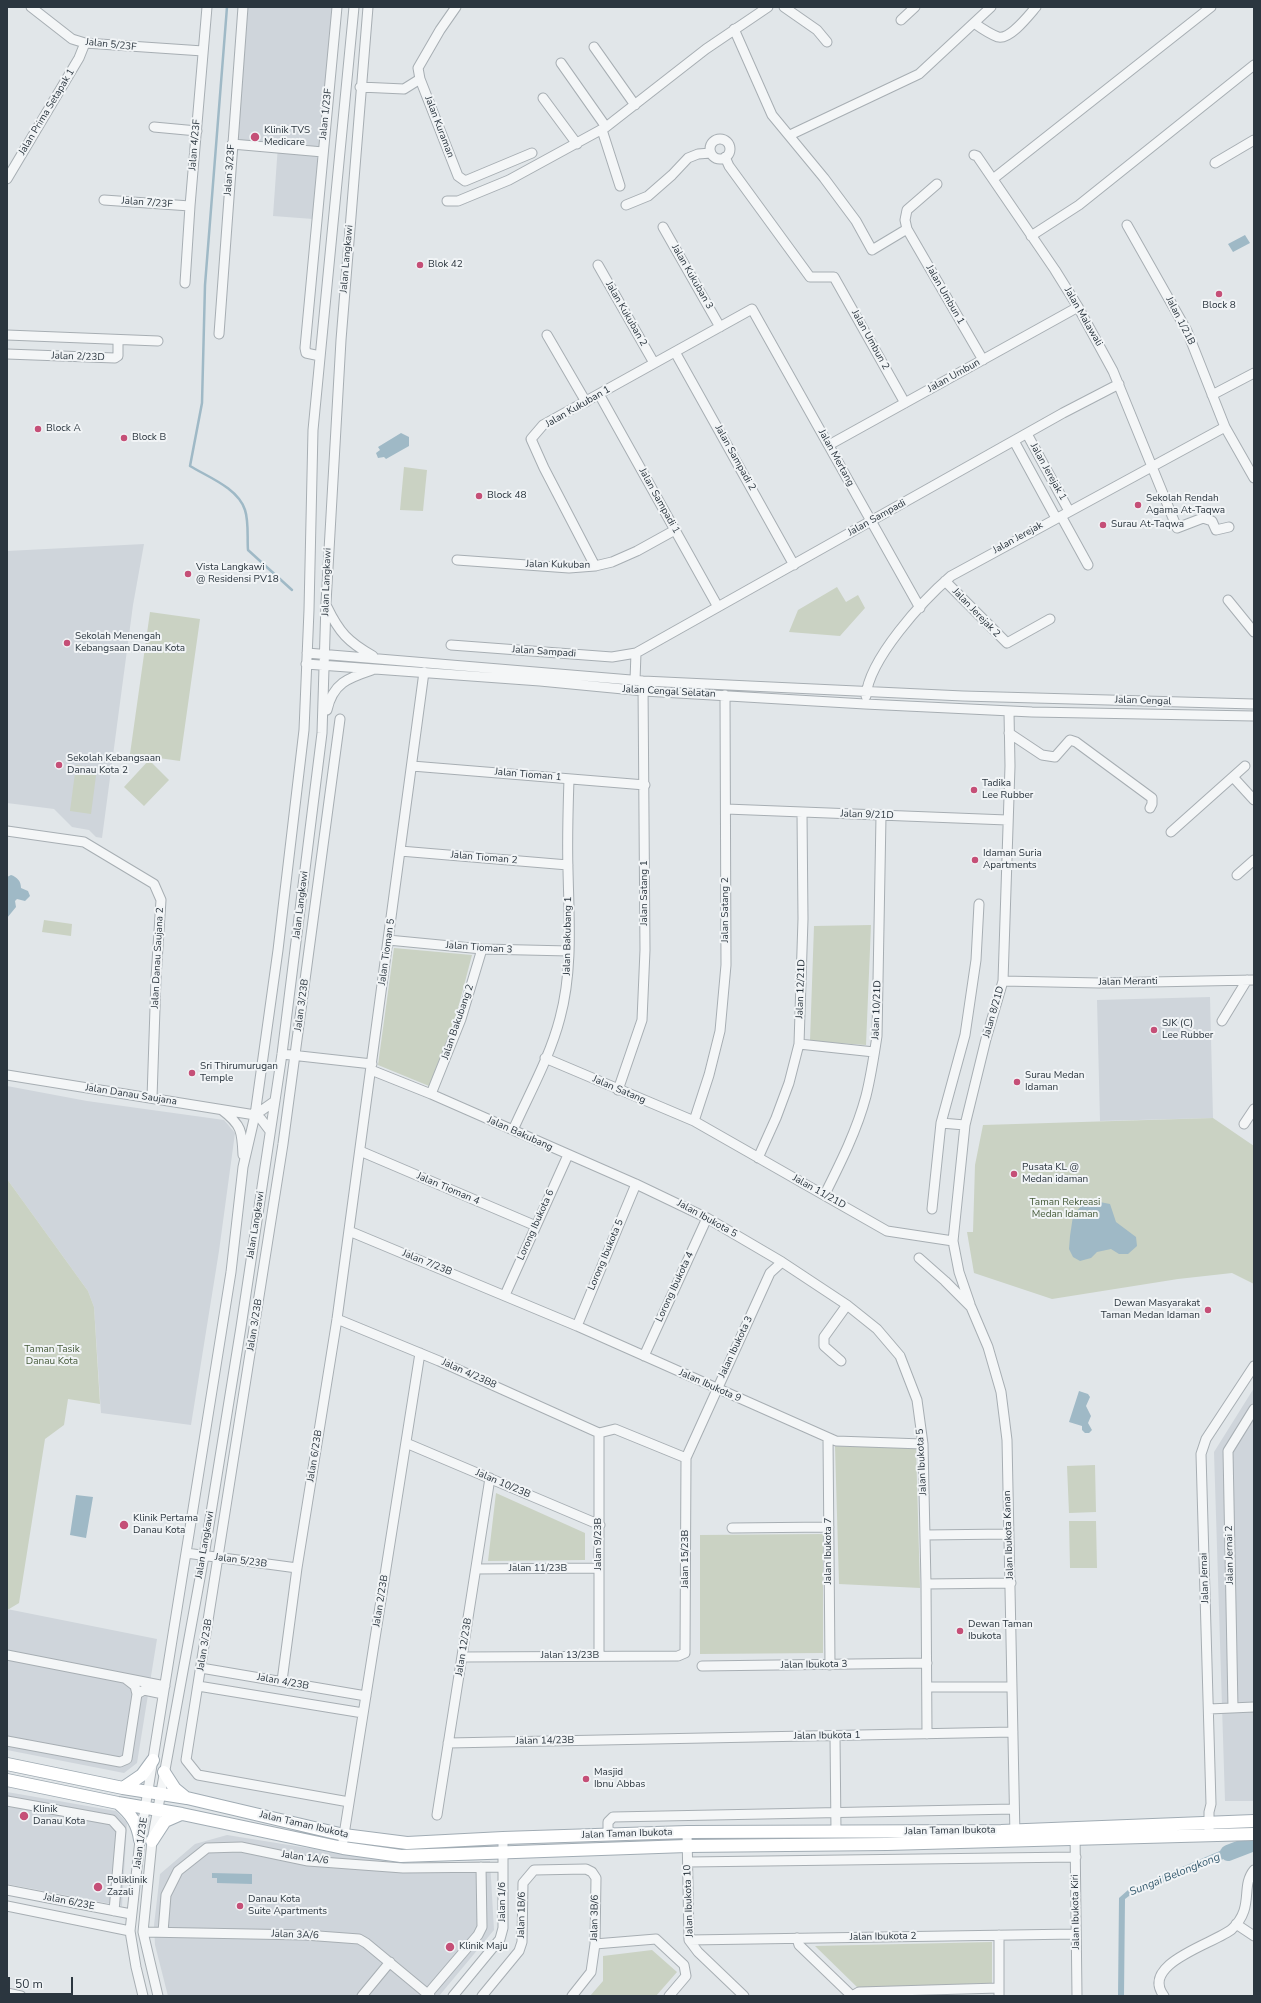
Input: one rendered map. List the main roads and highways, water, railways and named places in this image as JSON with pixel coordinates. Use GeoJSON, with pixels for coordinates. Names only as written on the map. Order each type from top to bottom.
{"type":"FeatureCollection","features":[{"type":"Feature","properties":{"kind":"main road"},"geometry":{"type":"LineString","coordinates":[[123,1788],[142,1774],[153,1760]]}},
{"type":"Feature","properties":{"kind":"main road","name":"Jalan Taman Ibukota"},"geometry":{"type":"LineString","coordinates":[[7,1764],[123,1788],[187,1798],[344,1835],[407,1843],[503,1838],[687,1832],[836,1832],[1015,1835]]}},
{"type":"Feature","properties":{"kind":"main road"},"geometry":{"type":"LineString","coordinates":[[164,1772],[175,1789],[187,1798]]}},
{"type":"Feature","properties":{"kind":"main road","name":"Jalan Taman Ibukota"},"geometry":{"type":"LineString","coordinates":[[7,1780],[118,1803],[182,1814],[343,1848],[401,1856],[503,1851],[687,1846],[886,1844],[1254,1821]]}},
{"type":"Feature","properties":{"kind":"main road"},"geometry":{"type":"LineString","coordinates":[[118,1803],[132,1817],[146,1840],[165,1821],[182,1814]]}},
{"type":"Feature","properties":{"kind":"main road","name":"Jalan Taman Ibukota"},"geometry":{"type":"LineString","coordinates":[[1075,1833],[1212,1835],[1249,1834]]}},
{"type":"Feature","properties":{"kind":"water"},"geometry":{"type":"Polygon","coordinates":[[[1245,235],[1250,243],[1233,252],[1228,244],[1245,235]]]}},
{"type":"Feature","properties":{"kind":"water"},"geometry":{"type":"Polygon","coordinates":[[[401,433],[409,437],[409,446],[386,459],[384,457],[378,458],[376,453],[380,450],[378,447],[401,433]]]}},
{"type":"Feature","properties":{"kind":"water"},"geometry":{"type":"Polygon","coordinates":[[[11,875],[18,880],[21,888],[28,891],[30,896],[25,901],[17,899],[15,901],[16,907],[7,918],[7,877],[11,875]]]}},
{"type":"Feature","properties":{"kind":"water"},"geometry":{"type":"Polygon","coordinates":[[[1090,1200],[1110,1204],[1116,1222],[1136,1237],[1137,1246],[1128,1254],[1119,1254],[1111,1249],[1097,1252],[1091,1258],[1080,1261],[1073,1257],[1069,1249],[1073,1216],[1082,1205],[1090,1200]]]}},
{"type":"Feature","properties":{"kind":"water"},"geometry":{"type":"Polygon","coordinates":[[[1079,1391],[1088,1394],[1090,1397],[1086,1406],[1091,1416],[1088,1423],[1092,1430],[1089,1433],[1085,1433],[1082,1430],[1082,1426],[1069,1422],[1079,1391]]]}},
{"type":"Feature","properties":{"kind":"water"},"geometry":{"type":"Polygon","coordinates":[[[76,1495],[93,1497],[86,1538],[70,1535],[76,1495]]]}},
{"type":"Feature","properties":{"kind":"water"},"geometry":{"type":"Polygon","coordinates":[[[1234,1845],[1254,1847],[1129,1896],[1125,1899],[1124,1996],[1118,1996],[1119,1898],[1128,1890],[1234,1845]]]}},
{"type":"Feature","properties":{"kind":"water"},"geometry":{"type":"Polygon","coordinates":[[[212,1873],[252,1874],[252,1884],[217,1883],[217,1878],[212,1878],[212,1873]]]}},
{"type":"Feature","properties":{"kind":"waterway"},"geometry":{"type":"LineString","coordinates":[[227,7],[205,285],[202,403],[190,466],[222,484],[236,495],[245,510],[248,550],[292,590]]}},
{"type":"Feature","properties":{"kind":"waterway","name":"Sungai Belongkong"},"geometry":{"type":"LineString","coordinates":[[1228,1853],[1254,1843]]}},
{"type":"Feature","properties":{"kind":"place","name":"Klinik TVS Medicare"},"geometry":{"type":"Point","coordinates":[255,137]}},
{"type":"Feature","properties":{"kind":"place","name":"Blok 42"},"geometry":{"type":"Point","coordinates":[420,265]}},
{"type":"Feature","properties":{"kind":"place","name":"Block 8"},"geometry":{"type":"Point","coordinates":[1219,294]}},
{"type":"Feature","properties":{"kind":"place","name":"Block A"},"geometry":{"type":"Point","coordinates":[38,429]}},
{"type":"Feature","properties":{"kind":"place","name":"Block B"},"geometry":{"type":"Point","coordinates":[124,438]}},
{"type":"Feature","properties":{"kind":"place","name":"Block 48"},"geometry":{"type":"Point","coordinates":[479,496]}},
{"type":"Feature","properties":{"kind":"place","name":"Sekolah Rendah Agama At-Taqwa"},"geometry":{"type":"Point","coordinates":[1138,505]}},
{"type":"Feature","properties":{"kind":"place","name":"Surau At-Taqwa"},"geometry":{"type":"Point","coordinates":[1103,525]}},
{"type":"Feature","properties":{"kind":"place","name":"Vista Langkawi @ Residensi PV18"},"geometry":{"type":"Point","coordinates":[188,574]}},
{"type":"Feature","properties":{"kind":"place","name":"Sekolah Menengah Kebangsaan Danau Kota"},"geometry":{"type":"Point","coordinates":[67,643]}},
{"type":"Feature","properties":{"kind":"place","name":"Sekolah Kebangsaan Danau Kota 2"},"geometry":{"type":"Point","coordinates":[59,765]}},
{"type":"Feature","properties":{"kind":"place","name":"Tadika Lee Rubber"},"geometry":{"type":"Point","coordinates":[974,790]}},
{"type":"Feature","properties":{"kind":"place","name":"Idaman Suria Apartments"},"geometry":{"type":"Point","coordinates":[975,860]}},
{"type":"Feature","properties":{"kind":"place","name":"SJK (C) Lee Rubber"},"geometry":{"type":"Point","coordinates":[1154,1030]}},
{"type":"Feature","properties":{"kind":"place","name":"Sri Thirumurugan Temple"},"geometry":{"type":"Point","coordinates":[192,1073]}},
{"type":"Feature","properties":{"kind":"place","name":"Surau Medan Idaman"},"geometry":{"type":"Point","coordinates":[1017,1082]}},
{"type":"Feature","properties":{"kind":"place","name":"Pusata KL @ Medan idaman"},"geometry":{"type":"Point","coordinates":[1014,1174]}},
{"type":"Feature","properties":{"kind":"place","name":"Dewan Masyarakat Taman Medan Idaman"},"geometry":{"type":"Point","coordinates":[1208,1310]}},
{"type":"Feature","properties":{"kind":"place","name":"Klinik Pertama Danau Kota"},"geometry":{"type":"Point","coordinates":[124,1525]}},
{"type":"Feature","properties":{"kind":"place","name":"Dewan Taman Ibukota"},"geometry":{"type":"Point","coordinates":[960,1631]}},
{"type":"Feature","properties":{"kind":"place","name":"Masjid Ibnu Abbas"},"geometry":{"type":"Point","coordinates":[586,1779]}},
{"type":"Feature","properties":{"kind":"place","name":"Klinik Danau Kota"},"geometry":{"type":"Point","coordinates":[24,1816]}},
{"type":"Feature","properties":{"kind":"place","name":"Poliklinik Zazali"},"geometry":{"type":"Point","coordinates":[98,1887]}},
{"type":"Feature","properties":{"kind":"place","name":"Danau Kota Suite Apartments"},"geometry":{"type":"Point","coordinates":[240,1906]}},
{"type":"Feature","properties":{"kind":"place","name":"Klinik Maju"},"geometry":{"type":"Point","coordinates":[450,1947]}},
{"type":"Feature","properties":{"kind":"park label","name":"Taman Rekreasi Medan Idaman"},"geometry":{"type":"Point","coordinates":[1065,1208]}},
{"type":"Feature","properties":{"kind":"park label","name":"Taman Tasik Danau Kota"},"geometry":{"type":"Point","coordinates":[52,1356]}}]}
